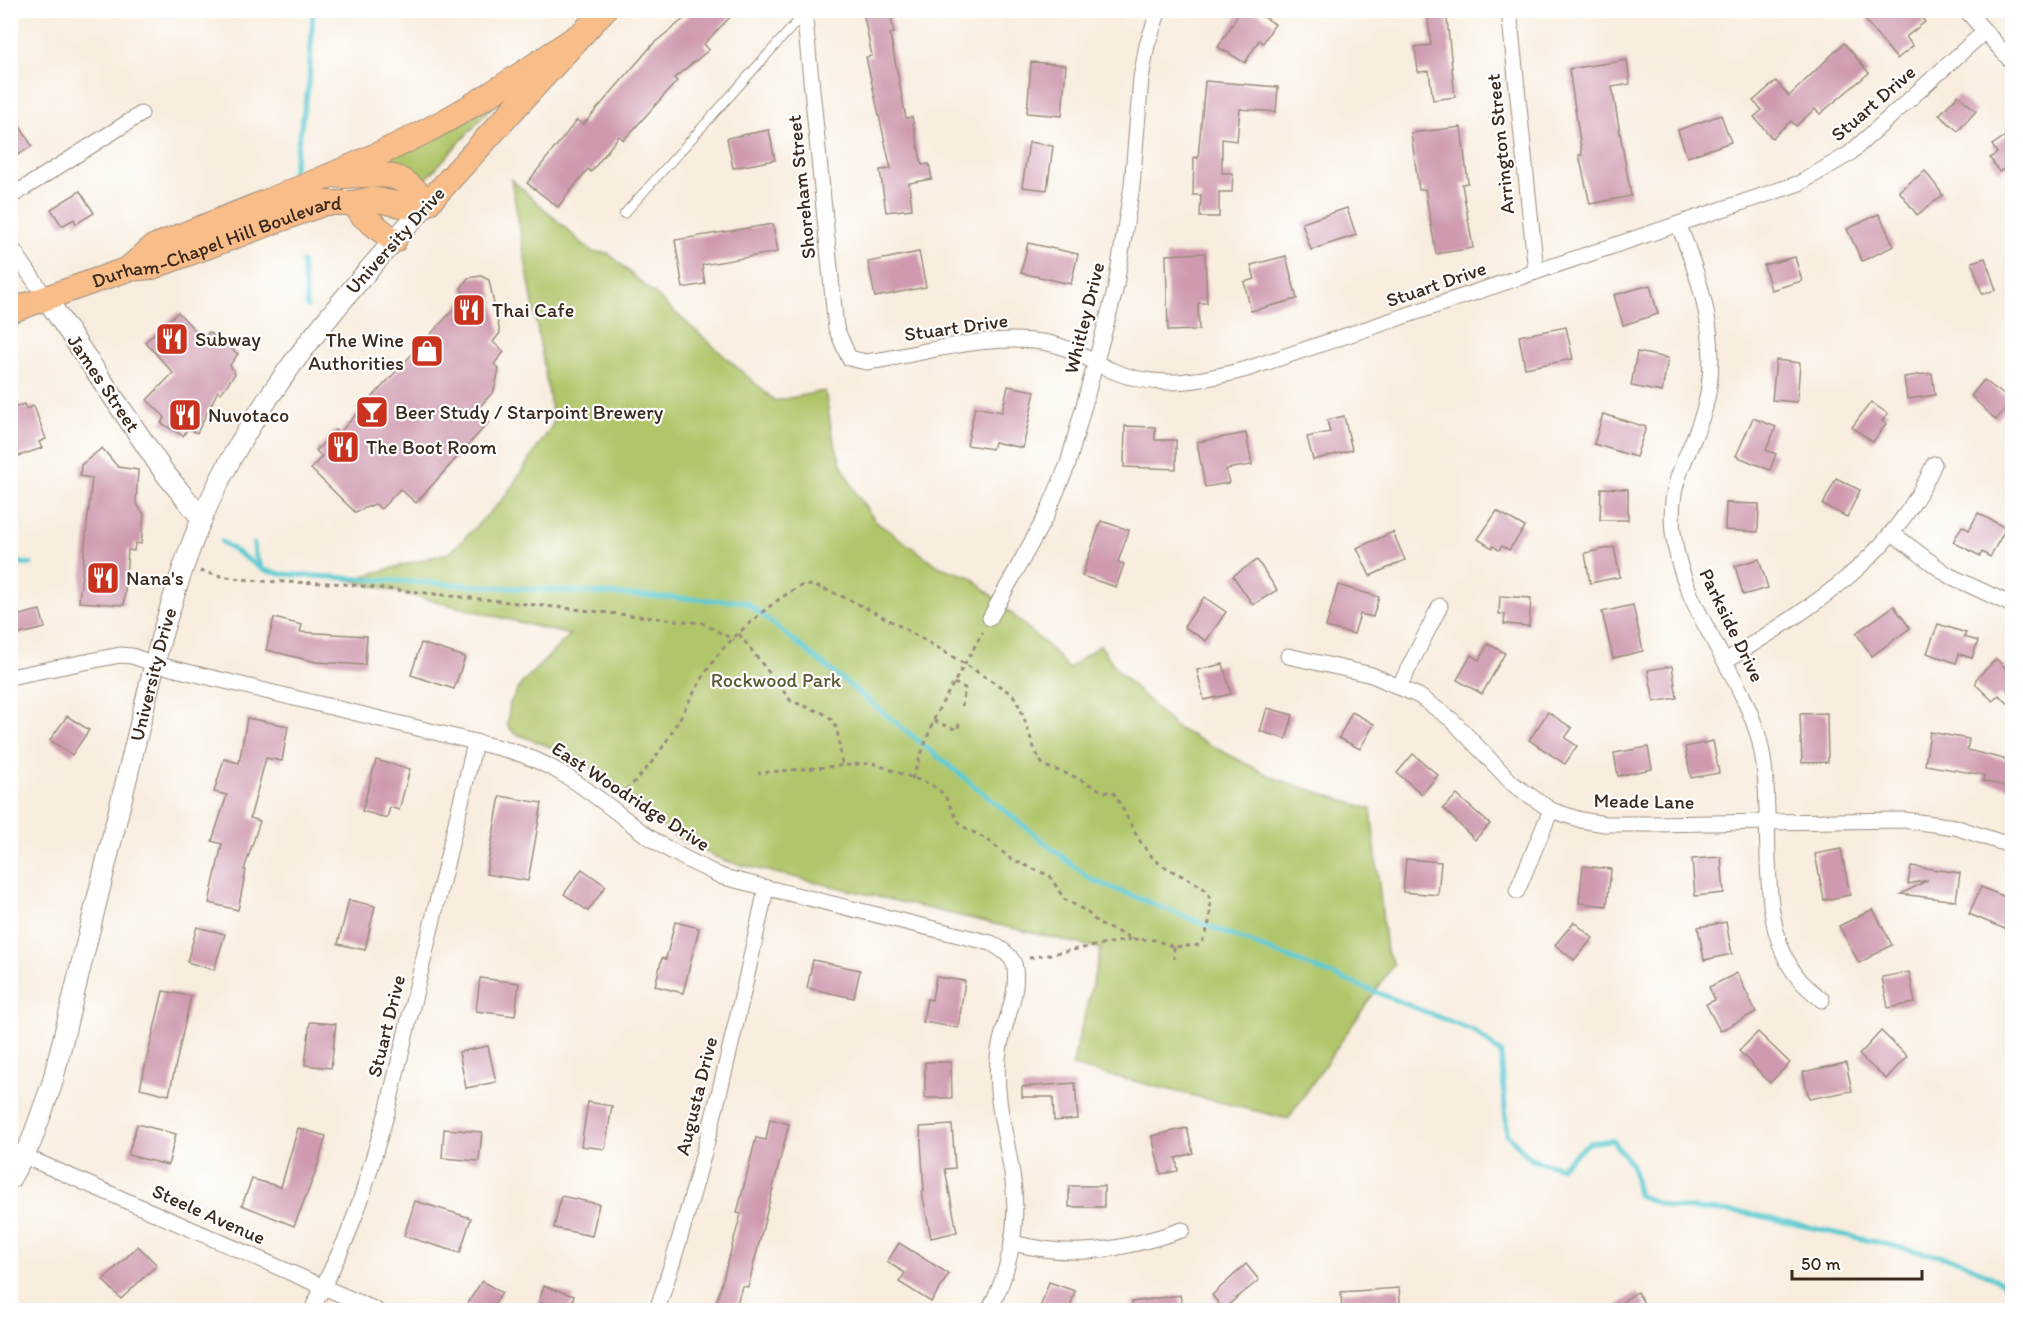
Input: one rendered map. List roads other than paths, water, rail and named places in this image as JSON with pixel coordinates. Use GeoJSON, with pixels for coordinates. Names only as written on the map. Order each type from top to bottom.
{"type":"FeatureCollection","features":[{"type":"Feature","properties":{"kind":"main road","name":"University Drive"},"geometry":{"type":"LineString","coordinates":[[428,203],[604,10]]}},
{"type":"Feature","properties":{"kind":"main road"},"geometry":{"type":"LineString","coordinates":[[128,269],[153,247],[393,147],[460,112],[584,32]]}},
{"type":"Feature","properties":{"kind":"main road"},"geometry":{"type":"LineString","coordinates":[[326,176],[394,176],[406,181],[428,203]]}},
{"type":"Feature","properties":{"kind":"main road","name":"Durham-Chapel Hill Boulevard"},"geometry":{"type":"LineString","coordinates":[[10,311],[128,269],[152,267],[313,206],[333,201],[354,203],[372,199],[406,206],[428,203]]}},
{"type":"Feature","properties":{"kind":"main road"},"geometry":{"type":"LineString","coordinates":[[354,203],[362,215],[393,241]]}},
{"type":"Feature","properties":{"kind":"street","name":"Whitley Drive"},"geometry":{"type":"LineString","coordinates":[[990,618],[1046,516],[1068,464],[1117,280],[1132,186],[1141,78],[1147,45],[1158,10]]}},
{"type":"Feature","properties":{"kind":"street","name":"Arrington Street"},"geometry":{"type":"LineString","coordinates":[[1509,10],[1536,272]]}},
{"type":"Feature","properties":{"kind":"street"},"geometry":{"type":"LineString","coordinates":[[1966,10],[2013,62]]}},
{"type":"Feature","properties":{"kind":"street","name":"Shoreham Street"},"geometry":{"type":"LineString","coordinates":[[804,12],[837,328],[849,358]]}},
{"type":"Feature","properties":{"kind":"street","name":"Stuart Drive"},"geometry":{"type":"LineString","coordinates":[[849,358],[866,362],[1019,339],[1066,348],[1127,376],[1160,382],[1214,378],[1776,193],[1830,167],[1891,117],[1984,32]]}},
{"type":"Feature","properties":{"kind":"street"},"geometry":{"type":"LineString","coordinates":[[10,197],[141,114]]}},
{"type":"Feature","properties":{"kind":"street","name":"University Drive"},"geometry":{"type":"LineString","coordinates":[[10,1179],[24,1156],[52,1084],[155,664],[183,566],[202,519],[244,435],[278,383],[327,318],[428,203]]}},
{"type":"Feature","properties":{"kind":"street","name":"Parkside Drive"},"geometry":{"type":"LineString","coordinates":[[1680,226],[1701,286],[1710,330],[1711,362],[1704,409],[1677,477],[1672,506],[1673,534],[1690,594],[1746,701],[1757,733],[1762,756],[1776,933],[1784,954],[1797,976],[1822,1000]]}},
{"type":"Feature","properties":{"kind":"street","name":"James Street"},"geometry":{"type":"LineString","coordinates":[[10,245],[164,472],[202,519]]}},
{"type":"Feature","properties":{"kind":"street"},"geometry":{"type":"LineString","coordinates":[[1725,661],[1806,609],[1854,573],[1893,534],[1913,506],[1934,464]]}},
{"type":"Feature","properties":{"kind":"street"},"geometry":{"type":"LineString","coordinates":[[1893,534],[1948,574],[2013,605]]}},
{"type":"Feature","properties":{"kind":"street"},"geometry":{"type":"LineString","coordinates":[[1400,685],[1440,606]]}},
{"type":"Feature","properties":{"kind":"street","name":"East Woodridge Drive"},"geometry":{"type":"LineString","coordinates":[[10,677],[120,655],[132,656],[155,664],[531,757],[555,767],[608,804],[643,833],[688,861],[723,877],[991,944],[1004,950],[1015,966],[1016,983],[998,1058],[998,1089],[1013,1180],[1013,1243]]}},
{"type":"Feature","properties":{"kind":"street","name":"Meade Lane"},"geometry":{"type":"LineString","coordinates":[[1288,656],[1372,675],[1400,685],[1452,720],[1513,784],[1551,810],[1605,824],[1767,820],[1925,821],[1955,827],[2013,846]]}},
{"type":"Feature","properties":{"kind":"street","name":"Stuart Drive"},"geometry":{"type":"LineString","coordinates":[[312,1311],[362,1196],[387,1112],[475,743]]}},
{"type":"Feature","properties":{"kind":"street"},"geometry":{"type":"LineString","coordinates":[[1517,891],[1551,810]]}},
{"type":"Feature","properties":{"kind":"street","name":"Augusta Drive"},"geometry":{"type":"LineString","coordinates":[[657,1311],[680,1241],[715,1110],[766,889]]}},
{"type":"Feature","properties":{"kind":"street","name":"Steele Avenue"},"geometry":{"type":"LineString","coordinates":[[24,1156],[376,1311]]}},
{"type":"Feature","properties":{"kind":"street"},"geometry":{"type":"LineString","coordinates":[[989,1311],[1005,1272],[1013,1243],[1053,1250],[1097,1252],[1131,1246],[1182,1230]]}},
{"type":"Feature","properties":{"kind":"lane"},"geometry":{"type":"LineString","coordinates":[[624,214],[804,12]]}},
{"type":"Feature","properties":{"kind":"waterway"},"geometry":{"type":"LineString","coordinates":[[292,177],[309,82],[313,10]]}},
{"type":"Feature","properties":{"kind":"waterway"},"geometry":{"type":"LineString","coordinates":[[302,262],[307,306]]}},
{"type":"Feature","properties":{"kind":"waterway"},"geometry":{"type":"LineString","coordinates":[[222,542],[263,570],[281,574],[746,602],[1090,879],[1474,1031],[1501,1053],[1507,1134],[1532,1160],[1560,1167],[1589,1143],[1612,1140],[1632,1165],[1638,1195],[1668,1207],[1746,1213],[1961,1261],[2012,1288]]}},
{"type":"Feature","properties":{"kind":"waterway"},"geometry":{"type":"LineString","coordinates":[[254,544],[255,555],[262,568]]}},
{"type":"Feature","properties":{"kind":"waterway"},"geometry":{"type":"LineString","coordinates":[[10,562],[31,564]]}},
{"type":"Feature","properties":{"kind":"place","name":"Thai Cafe"},"geometry":{"type":"Point","coordinates":[469,310]}},
{"type":"Feature","properties":{"kind":"place","name":"Subway"},"geometry":{"type":"Point","coordinates":[172,339]}},
{"type":"Feature","properties":{"kind":"place","name":"The Wine Authorities"},"geometry":{"type":"Point","coordinates":[427,351]}},
{"type":"Feature","properties":{"kind":"place","name":"Beer Study / Starpoint Brewery"},"geometry":{"type":"Point","coordinates":[372,412]}},
{"type":"Feature","properties":{"kind":"place","name":"Nuvotaco"},"geometry":{"type":"Point","coordinates":[185,415]}},
{"type":"Feature","properties":{"kind":"place","name":"The Boot Room"},"geometry":{"type":"Point","coordinates":[343,447]}},
{"type":"Feature","properties":{"kind":"place","name":"Nana's"},"geometry":{"type":"Point","coordinates":[103,578]}},
{"type":"Feature","properties":{"kind":"park label","name":"Rockwood Park"},"geometry":{"type":"Point","coordinates":[776,680]}}]}
